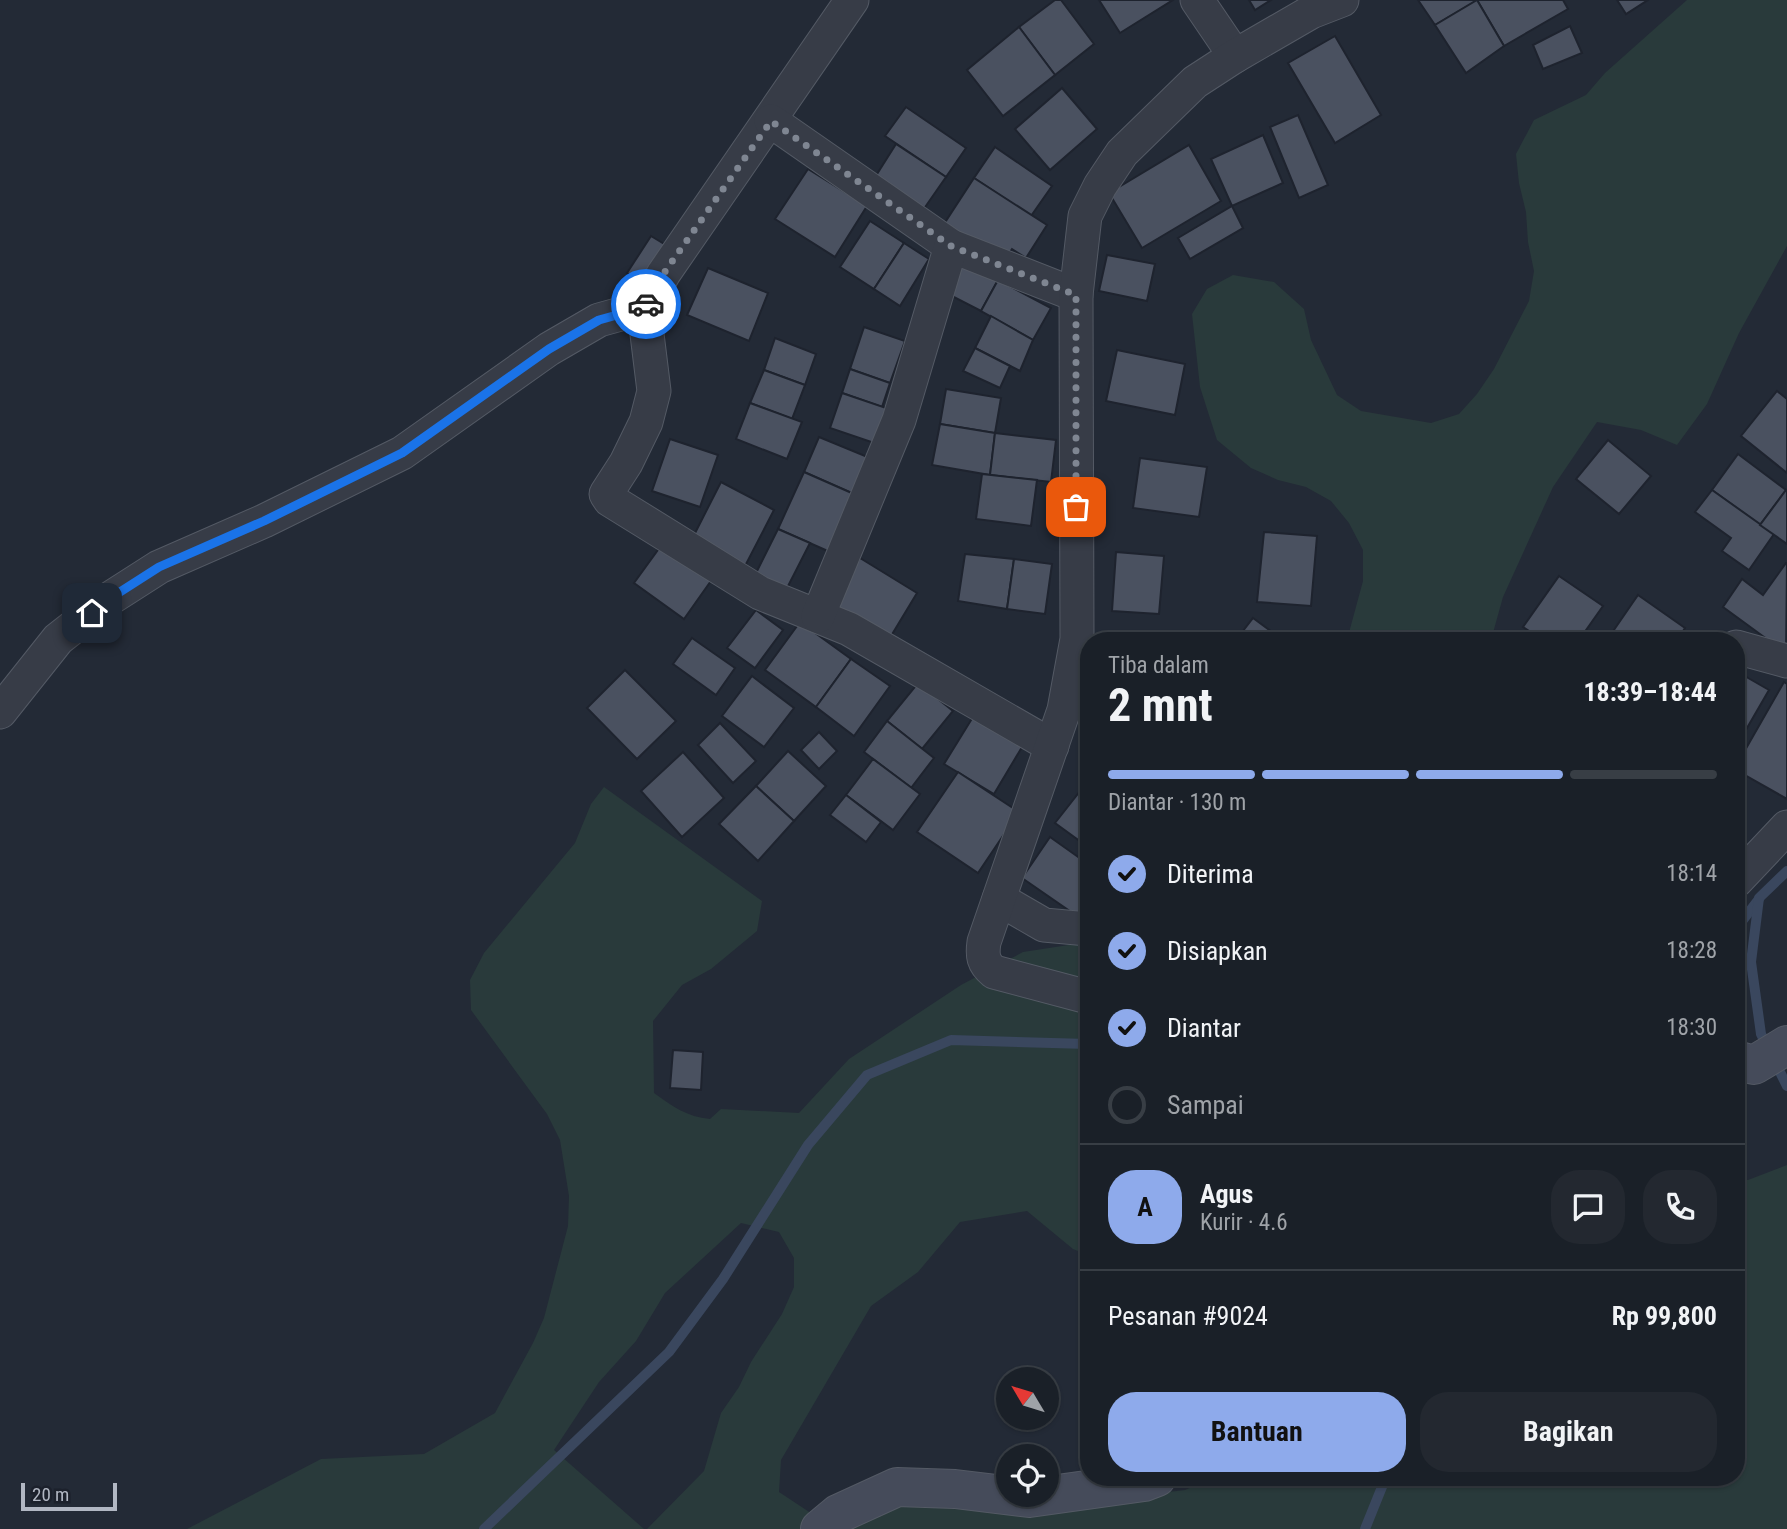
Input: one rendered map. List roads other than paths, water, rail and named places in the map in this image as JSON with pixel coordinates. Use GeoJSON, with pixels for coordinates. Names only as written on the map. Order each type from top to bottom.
{"type":"FeatureCollection","features":[{"type":"Feature","properties":{"kind":"street"},"geometry":{"type":"LineString","coordinates":[[852,0],[664,273],[641,312],[649,346],[654,391],[646,422],[626,463],[607,491],[607,498],[760,593],[849,629],[1052,746]]}},
{"type":"Feature","properties":{"kind":"street"},"geometry":{"type":"LineString","coordinates":[[1197,0],[1235,56]]}},
{"type":"Feature","properties":{"kind":"street"},"geometry":{"type":"LineString","coordinates":[[1080,995],[994,972],[986,966],[982,956],[984,942],[1064,710],[1077,639],[1076,295],[1085,216],[1100,186],[1122,153],[1195,82],[1311,12],[1342,0]]}},
{"type":"Feature","properties":{"kind":"street"},"geometry":{"type":"LineString","coordinates":[[771,121],[951,246],[1076,295]]}},
{"type":"Feature","properties":{"kind":"street"},"geometry":{"type":"LineString","coordinates":[[818,616],[899,420],[951,246]]}},
{"type":"Feature","properties":{"kind":"street"},"geometry":{"type":"LineString","coordinates":[[0,712],[58,639],[109,599],[159,567],[264,521],[402,453],[549,349],[599,320],[635,310],[641,312]]}},
{"type":"Feature","properties":{"kind":"street"},"geometry":{"type":"LineString","coordinates":[[1745,649],[1787,661]]}},
{"type":"Feature","properties":{"kind":"street"},"geometry":{"type":"LineString","coordinates":[[1745,871],[1787,827]]}},
{"type":"Feature","properties":{"kind":"street"},"geometry":{"type":"LineString","coordinates":[[999,899],[1044,925],[1080,928]]}},
{"type":"Feature","properties":{"kind":"street"},"geometry":{"type":"LineString","coordinates":[[1745,1063],[1787,1045]]}},
{"type":"Feature","properties":{"kind":"street"},"geometry":{"type":"LineString","coordinates":[[820,1529],[838,1514],[897,1487],[955,1489],[1030,1498],[1116,1486]]}},
{"type":"Feature","properties":{"kind":"waterway"},"geometry":{"type":"LineString","coordinates":[[1768,1048],[1761,1034],[1751,962],[1759,898],[1787,871]]}},
{"type":"Feature","properties":{"kind":"waterway"},"geometry":{"type":"LineString","coordinates":[[1745,917],[1759,899]]}},
{"type":"Feature","properties":{"kind":"waterway"},"geometry":{"type":"LineString","coordinates":[[484,1529],[669,1352],[723,1279],[808,1145],[867,1075],[951,1040],[1080,1044]]}},
{"type":"Feature","properties":{"kind":"waterway"},"geometry":{"type":"LineString","coordinates":[[1775,1062],[1787,1086]]}},
{"type":"Feature","properties":{"kind":"waterway"},"geometry":{"type":"LineString","coordinates":[[1365,1529],[1382,1486]]}}]}
